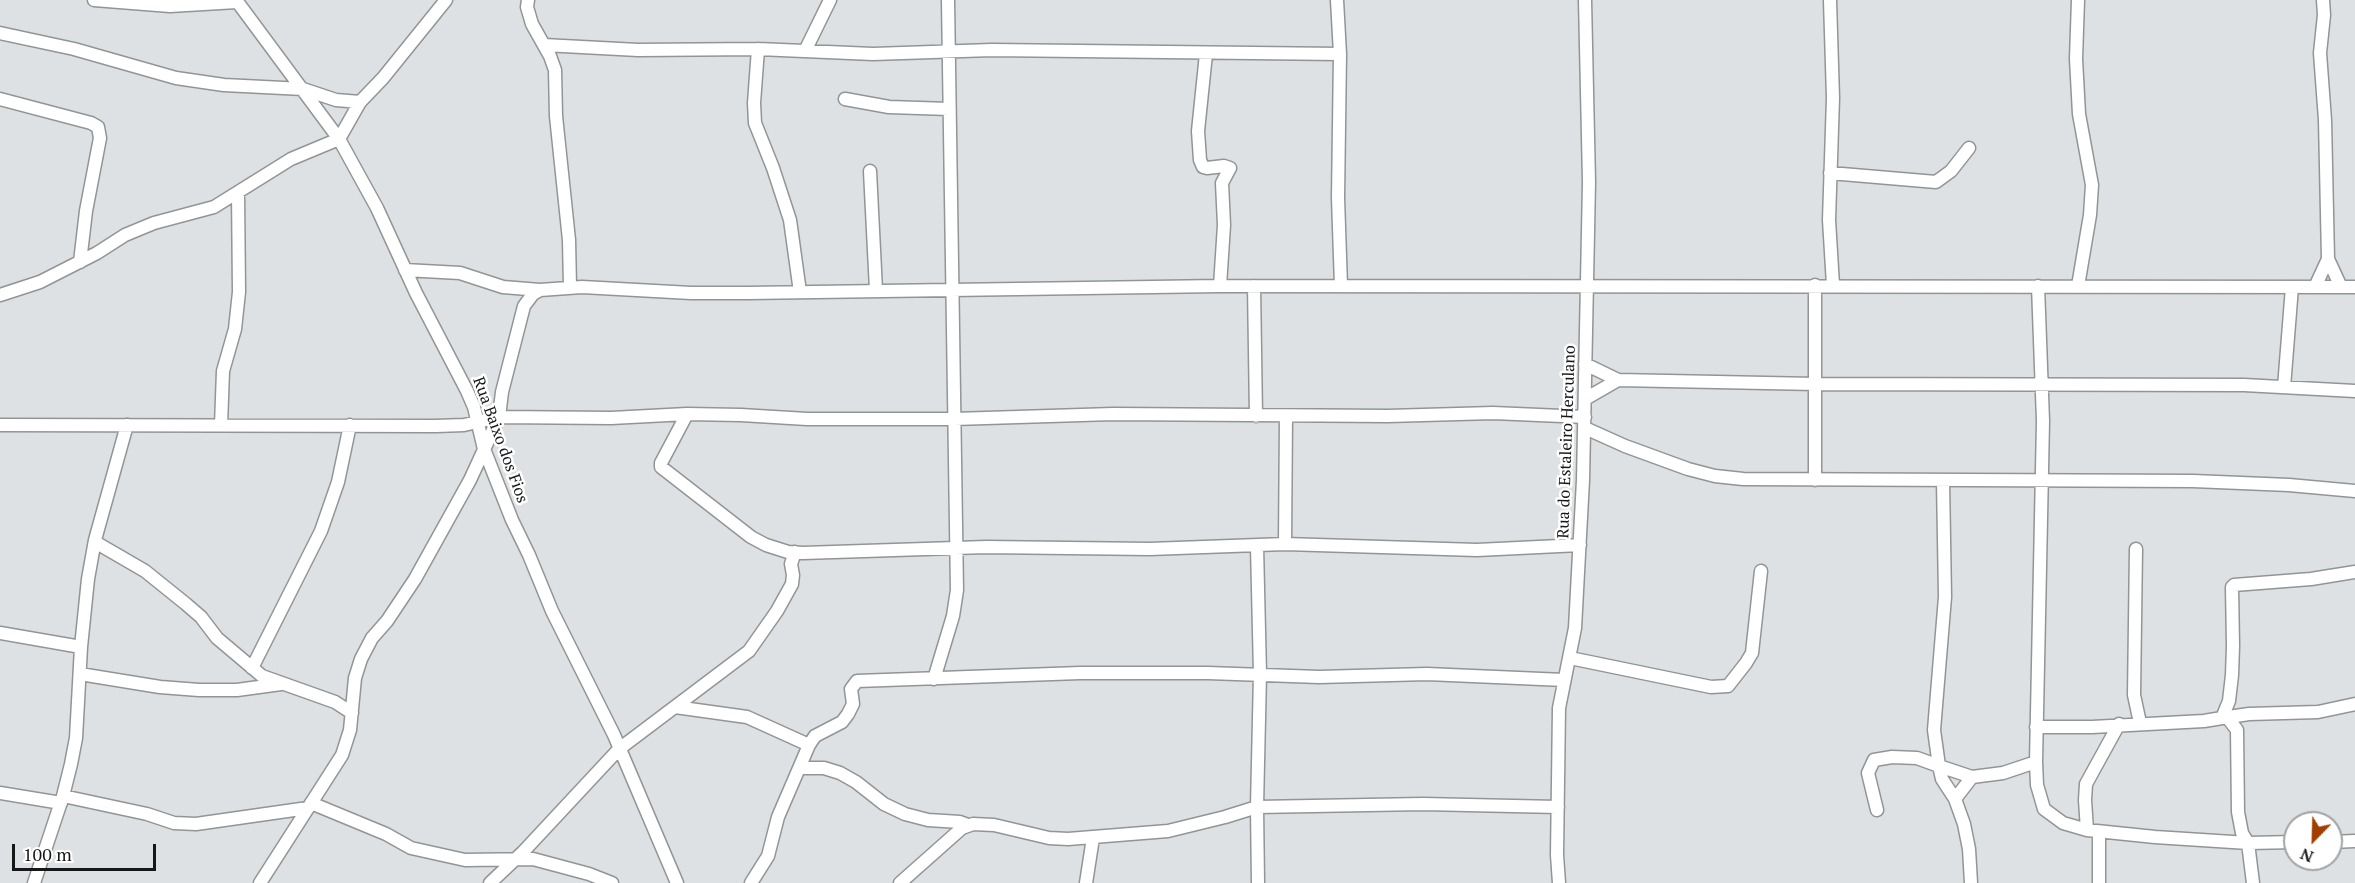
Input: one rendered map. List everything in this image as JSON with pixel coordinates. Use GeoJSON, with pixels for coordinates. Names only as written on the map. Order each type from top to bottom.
{"type":"FeatureCollection","features":[{"type":"Feature","properties":{"kind":"street"},"geometry":{"type":"LineString","coordinates":[[94,0],[170,6],[236,1]]}},
{"type":"Feature","properties":{"kind":"street"},"geometry":{"type":"LineString","coordinates":[[0,296],[40,282],[80,262],[125,235],[154,223],[214,207],[291,159],[339,139],[360,102],[383,78],[446,0]]}},
{"type":"Feature","properties":{"kind":"street"},"geometry":{"type":"LineString","coordinates":[[528,0],[527,7],[532,24],[555,70],[557,128],[569,240],[570,287]]}},
{"type":"Feature","properties":{"kind":"street"},"geometry":{"type":"LineString","coordinates":[[805,51],[830,0]]}},
{"type":"Feature","properties":{"kind":"street"},"geometry":{"type":"LineString","coordinates":[[934,679],[956,603],[948,0]]}},
{"type":"Feature","properties":{"kind":"street"},"geometry":{"type":"LineString","coordinates":[[1337,0],[1340,54],[1338,198],[1341,286]]}},
{"type":"Feature","properties":{"kind":"street","name":"Rua do Estaleiro Herculano"},"geometry":{"type":"LineString","coordinates":[[1559,883],[1557,807],[1559,708],[1570,658],[1578,596],[1585,422],[1589,182],[1585,0]]}},
{"type":"Feature","properties":{"kind":"street"},"geometry":{"type":"LineString","coordinates":[[1830,0],[1833,98],[1829,220],[1833,285]]}},
{"type":"Feature","properties":{"kind":"street"},"geometry":{"type":"LineString","coordinates":[[2078,0],[2076,58],[2079,114],[2092,185],[2091,215],[2078,285]]}},
{"type":"Feature","properties":{"kind":"street"},"geometry":{"type":"LineString","coordinates":[[2323,0],[2324,15],[2320,53],[2325,120],[2328,259],[2341,287]]}},
{"type":"Feature","properties":{"kind":"street","name":"Rua Baixo dos Fios"},"geometry":{"type":"LineString","coordinates":[[236,1],[271,51],[303,89],[339,139],[366,184],[405,270],[467,391],[484,449],[552,611],[596,696],[677,883]]}},
{"type":"Feature","properties":{"kind":"street"},"geometry":{"type":"LineString","coordinates":[[0,33],[74,49],[176,78],[224,85],[303,89],[347,103],[360,102]]}},
{"type":"Feature","properties":{"kind":"street"},"geometry":{"type":"LineString","coordinates":[[544,45],[638,50],[758,49],[873,54],[1003,50],[1340,54]]}},
{"type":"Feature","properties":{"kind":"street"},"geometry":{"type":"LineString","coordinates":[[758,49],[754,103],[755,123],[790,220],[800,292]]}},
{"type":"Feature","properties":{"kind":"street"},"geometry":{"type":"LineString","coordinates":[[1206,54],[1198,130],[1199,155],[1203,167],[1228,166],[1230,168],[1222,183],[1224,225],[1220,286]]}},
{"type":"Feature","properties":{"kind":"street"},"geometry":{"type":"LineString","coordinates":[[0,99],[91,123],[98,127],[100,138],[86,211],[80,262]]}},
{"type":"Feature","properties":{"kind":"street"},"geometry":{"type":"LineString","coordinates":[[845,99],[888,107],[949,109]]}},
{"type":"Feature","properties":{"kind":"street"},"geometry":{"type":"LineString","coordinates":[[1830,173],[1936,182],[1951,171],[1969,148]]}},
{"type":"Feature","properties":{"kind":"street"},"geometry":{"type":"LineString","coordinates":[[870,171],[876,290]]}},
{"type":"Feature","properties":{"kind":"street"},"geometry":{"type":"LineString","coordinates":[[221,425],[223,371],[236,322],[239,292],[238,192]]}},
{"type":"Feature","properties":{"kind":"street"},"geometry":{"type":"LineString","coordinates":[[2315,287],[2328,259]]}},
{"type":"Feature","properties":{"kind":"street"},"geometry":{"type":"LineString","coordinates":[[405,270],[460,273],[503,287],[540,290],[570,287],[692,293],[1220,286],[2355,287]]}},
{"type":"Feature","properties":{"kind":"street"},"geometry":{"type":"LineString","coordinates":[[1815,285],[1815,480]]}},
{"type":"Feature","properties":{"kind":"street"},"geometry":{"type":"LineString","coordinates":[[2038,285],[2043,384],[2036,762],[2037,785],[2044,809],[2063,823],[2093,832],[2248,843],[2283,842]]}},
{"type":"Feature","properties":{"kind":"street"},"geometry":{"type":"LineString","coordinates":[[1254,286],[1256,416]]}},
{"type":"Feature","properties":{"kind":"street"},"geometry":{"type":"LineString","coordinates":[[2284,387],[2292,287]]}},
{"type":"Feature","properties":{"kind":"street"},"geometry":{"type":"LineString","coordinates":[[260,883],[342,755],[350,730],[355,678],[361,660],[372,638],[387,621],[415,579],[450,519],[484,449],[499,417],[505,376],[524,306],[533,294],[540,290]]}},
{"type":"Feature","properties":{"kind":"street"},"geometry":{"type":"LineString","coordinates":[[1585,364],[1618,380],[1815,384],[2284,387],[2355,391]]}},
{"type":"Feature","properties":{"kind":"street"},"geometry":{"type":"LineString","coordinates":[[1585,399],[1618,380]]}},
{"type":"Feature","properties":{"kind":"street"},"geometry":{"type":"LineString","coordinates":[[0,425],[446,426],[478,423],[499,417],[611,418],[687,414],[807,419],[954,419],[1113,414],[1388,416],[1493,413],[1585,422],[1625,446],[1715,476],[1815,480],[2193,482],[2289,485],[2355,491]]}},
{"type":"Feature","properties":{"kind":"street"},"geometry":{"type":"LineString","coordinates":[[687,414],[660,463],[661,467],[751,537],[766,545],[795,552],[957,548],[1150,549],[1285,544],[1477,550],[1580,544]]}},
{"type":"Feature","properties":{"kind":"street"},"geometry":{"type":"LineString","coordinates":[[1285,544],[1286,416]]}},
{"type":"Feature","properties":{"kind":"street"},"geometry":{"type":"LineString","coordinates":[[34,883],[62,800],[76,738],[81,647],[88,579],[95,542],[127,425]]}},
{"type":"Feature","properties":{"kind":"street"},"geometry":{"type":"LineString","coordinates":[[252,668],[321,531],[338,482],[350,425]]}},
{"type":"Feature","properties":{"kind":"street"},"geometry":{"type":"LineString","coordinates":[[1943,481],[1945,597],[1934,730],[1942,779],[1955,799],[1966,832],[1971,883]]}},
{"type":"Feature","properties":{"kind":"street"},"geometry":{"type":"LineString","coordinates":[[95,542],[145,571],[186,603],[201,617],[217,638],[262,676],[335,702],[352,713]]}},
{"type":"Feature","properties":{"kind":"street"},"geometry":{"type":"LineString","coordinates":[[1257,546],[1260,674],[1258,883]]}},
{"type":"Feature","properties":{"kind":"street"},"geometry":{"type":"LineString","coordinates":[[2136,549],[2134,685],[2140,723]]}},
{"type":"Feature","properties":{"kind":"street"},"geometry":{"type":"LineString","coordinates":[[490,883],[516,859],[619,749],[727,669],[753,645],[777,611],[792,584],[791,564],[795,552]]}},
{"type":"Feature","properties":{"kind":"street"},"geometry":{"type":"LineString","coordinates":[[1570,658],[1712,687],[1728,686],[1752,653],[1761,571]]}},
{"type":"Feature","properties":{"kind":"street"},"geometry":{"type":"LineString","coordinates":[[2253,883],[2248,843],[2242,833],[2238,812],[2237,730],[2228,717],[2233,646],[2232,587],[2355,572]]}},
{"type":"Feature","properties":{"kind":"street"},"geometry":{"type":"LineString","coordinates":[[0,633],[81,647]]}},
{"type":"Feature","properties":{"kind":"street"},"geometry":{"type":"LineString","coordinates":[[751,883],[768,856],[778,817],[809,745],[815,736],[842,722],[848,714],[853,704],[851,689],[855,682],[1080,673],[1260,674],[1319,677],[1426,674],[1564,680]]}},
{"type":"Feature","properties":{"kind":"street"},"geometry":{"type":"LineString","coordinates":[[80,674],[160,687],[199,690],[237,690],[282,684]]}},
{"type":"Feature","properties":{"kind":"street"},"geometry":{"type":"LineString","coordinates":[[2036,727],[2193,722],[2249,714],[2318,712],[2355,704]]}},
{"type":"Feature","properties":{"kind":"street"},"geometry":{"type":"LineString","coordinates":[[675,707],[747,717],[809,745]]}},
{"type":"Feature","properties":{"kind":"street"},"geometry":{"type":"LineString","coordinates":[[2237,730],[2249,714]]}},
{"type":"Feature","properties":{"kind":"street"},"geometry":{"type":"LineString","coordinates":[[2099,883],[2093,832],[2085,800],[2086,784],[2119,724]]}},
{"type":"Feature","properties":{"kind":"street"},"geometry":{"type":"LineString","coordinates":[[1877,810],[1868,773],[1874,760],[1892,757],[1917,758],[1972,777],[2003,773],[2036,762]]}},
{"type":"Feature","properties":{"kind":"street"},"geometry":{"type":"LineString","coordinates":[[800,768],[824,768],[840,773],[856,782],[884,804],[905,814],[928,820],[960,822],[968,825],[994,825],[1055,839],[1168,831],[1226,818],[1257,807],[1422,804],[1557,807]]}},
{"type":"Feature","properties":{"kind":"street"},"geometry":{"type":"LineString","coordinates":[[1955,799],[1972,777]]}},
{"type":"Feature","properties":{"kind":"street"},"geometry":{"type":"LineString","coordinates":[[0,793],[62,800],[147,814],[174,823],[196,824],[310,805],[386,834],[411,848],[465,860],[533,859],[556,864],[612,883]]}},
{"type":"Feature","properties":{"kind":"street"},"geometry":{"type":"LineString","coordinates":[[900,883],[968,825]]}},
{"type":"Feature","properties":{"kind":"street"},"geometry":{"type":"LineString","coordinates":[[1086,883],[1092,838]]}}]}
